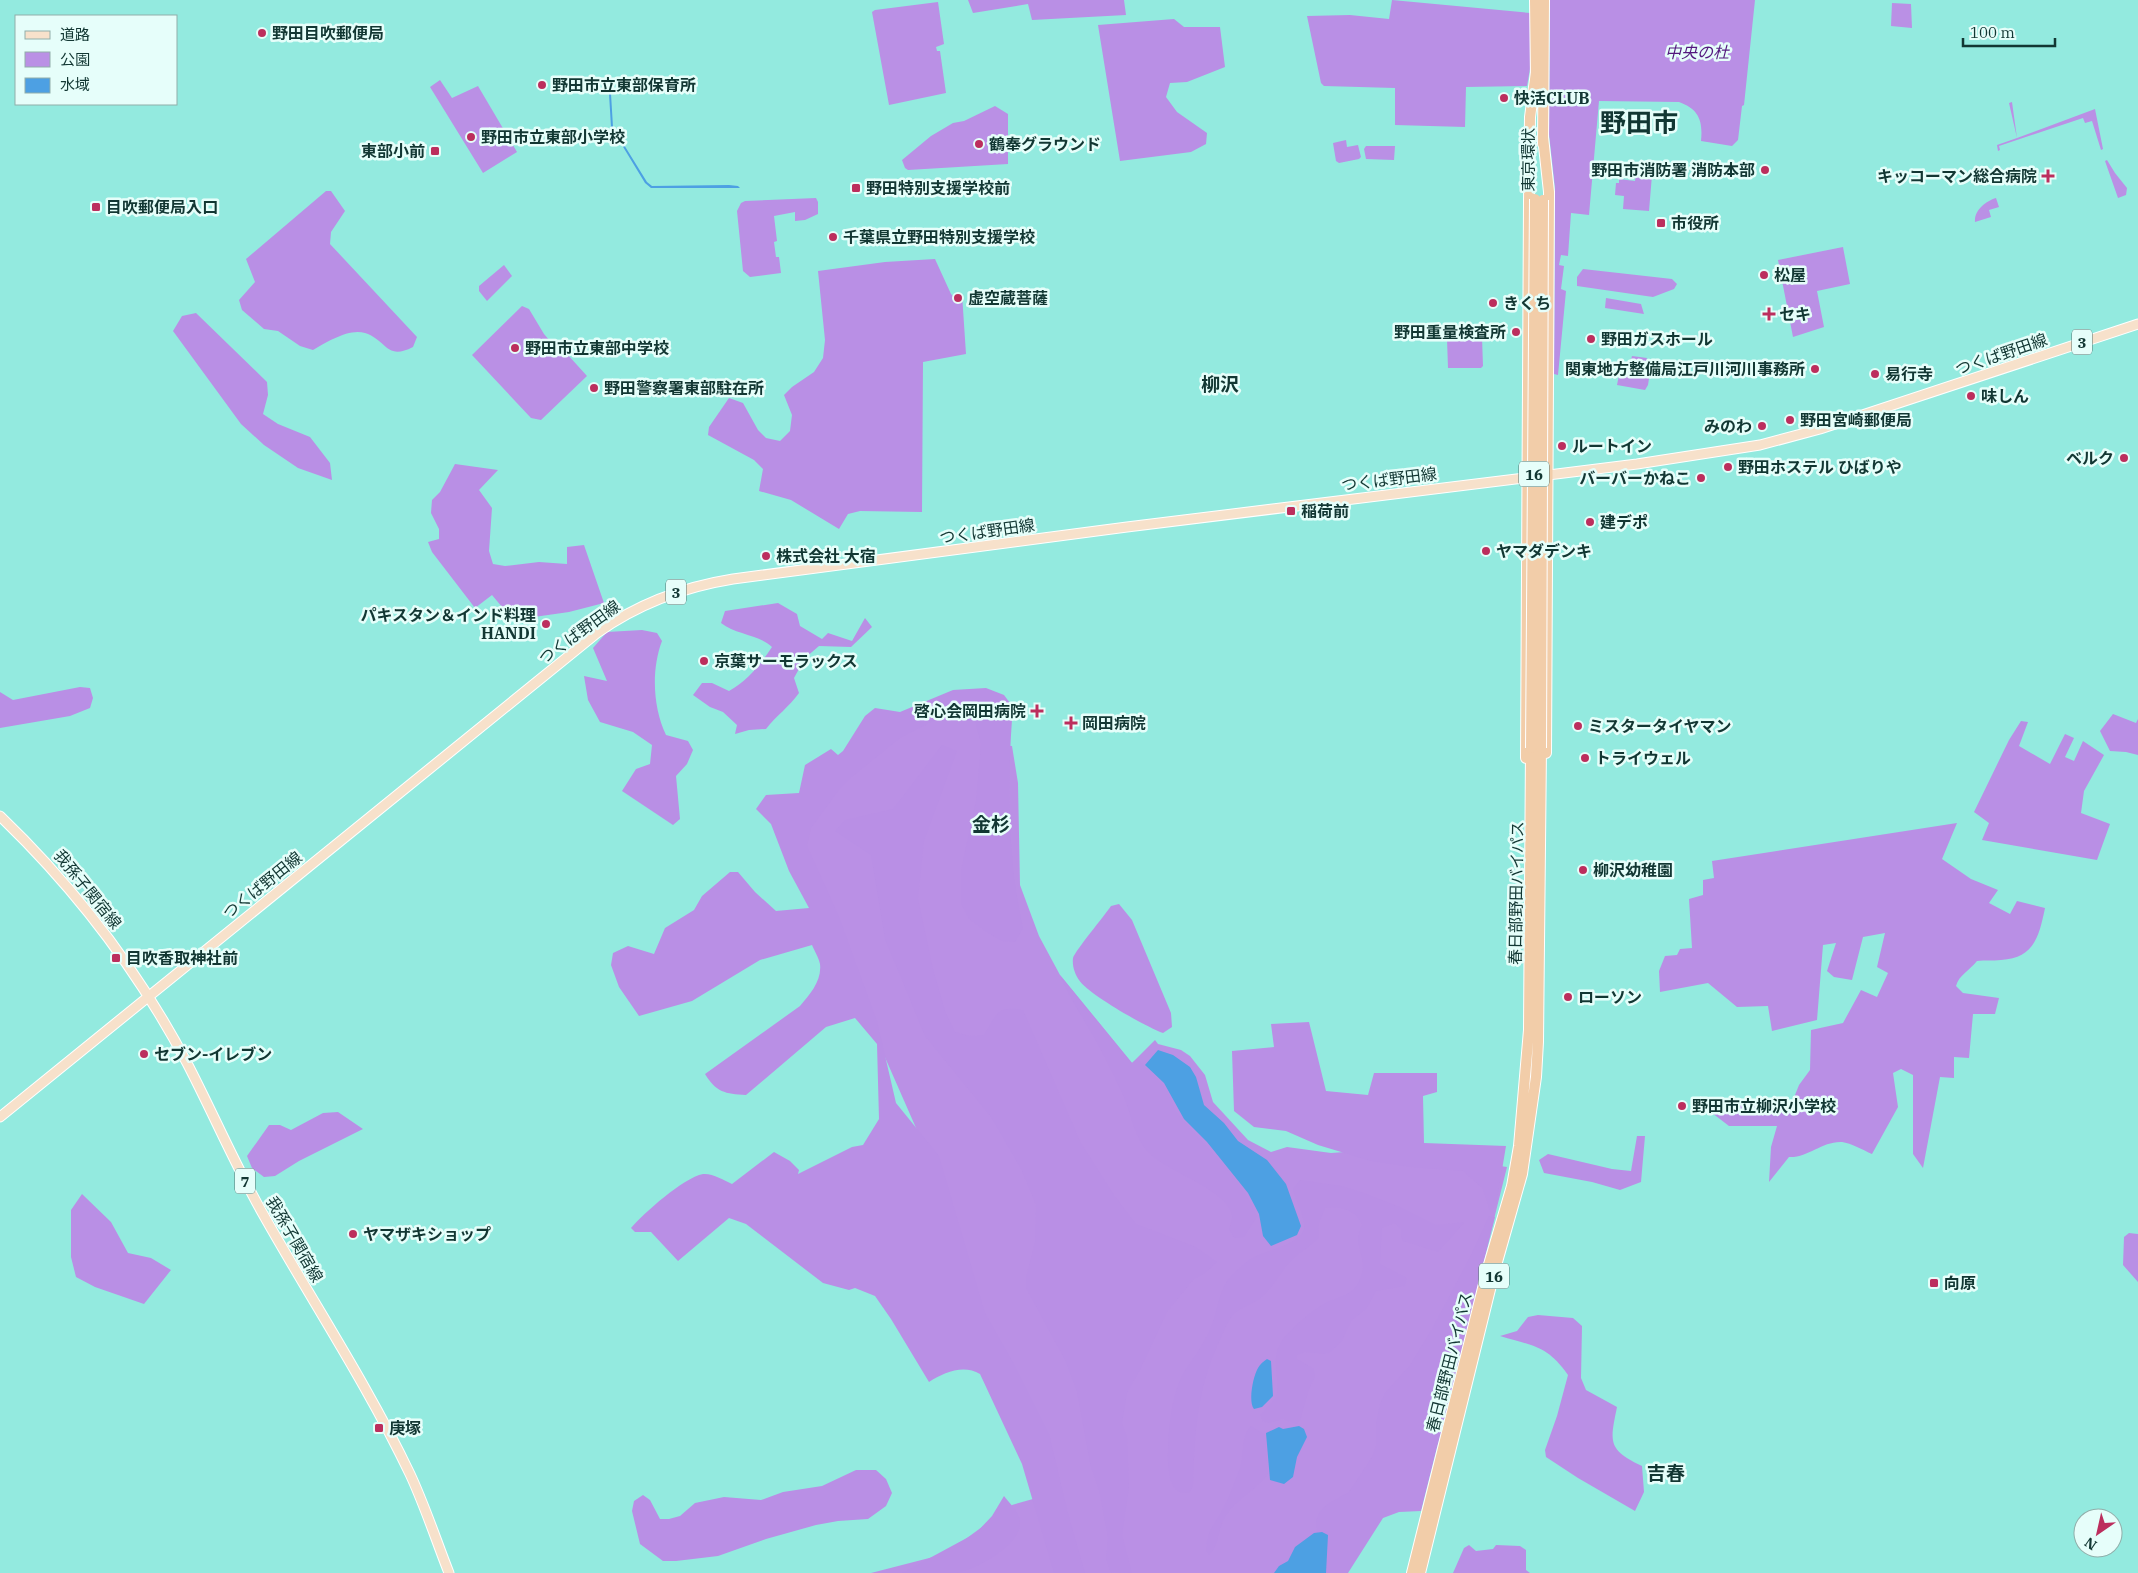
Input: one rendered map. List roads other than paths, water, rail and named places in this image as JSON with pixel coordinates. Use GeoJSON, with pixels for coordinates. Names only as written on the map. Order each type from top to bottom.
{"type":"FeatureCollection","features":[{"type":"Feature","properties":{"kind":"highway","name":"東京環状"},"geometry":{"type":"LineString","coordinates":[[1536,0],[1539,200]]}},
{"type":"Feature","properties":{"kind":"highway","name":"東京環状"},"geometry":{"type":"LineString","coordinates":[[1539,200],[1543,137],[1544,0]]}},
{"type":"Feature","properties":{"kind":"highway","name":"16"},"geometry":{"type":"LineString","coordinates":[[1531,792],[1526,754],[1526,478],[1530,117],[1536,72]]}},
{"type":"Feature","properties":{"kind":"highway","name":"16"},"geometry":{"type":"LineString","coordinates":[[1542,816],[1547,713],[1549,192],[1543,137]]}},
{"type":"Feature","properties":{"kind":"highway","name":"春日部野田バイパス"},"geometry":{"type":"LineString","coordinates":[[1420,1573],[1491,1288],[1520,1183],[1536,1077],[1542,816],[1536,748],[1539,200]]}},
{"type":"Feature","properties":{"kind":"highway","name":"春日部野田バイパス"},"geometry":{"type":"LineString","coordinates":[[1412,1573],[1488,1268],[1512,1186],[1519,1146],[1529,1030],[1531,792],[1536,748]]}},
{"type":"Feature","properties":{"kind":"main road","name":"つくば野田線"},"geometry":{"type":"LineString","coordinates":[[0,1117],[148,995],[597,633],[628,613],[672,593],[709,583],[742,578],[1714,453],[1787,439],[2138,324]]}},
{"type":"Feature","properties":{"kind":"main road","name":"我孫子関宿線"},"geometry":{"type":"LineString","coordinates":[[0,816],[46,861],[78,899],[126,962],[148,995],[187,1063],[262,1212],[365,1390],[404,1463],[418,1491],[449,1573]]}},
{"type":"Feature","properties":{"kind":"water"},"geometry":{"type":"Polygon","coordinates":[[[608,77],[610,77],[613,127],[647,182],[652,186],[729,185],[740,188],[651,188],[645,183],[611,127],[608,77]]]}},
{"type":"Feature","properties":{"kind":"water"},"geometry":{"type":"Polygon","coordinates":[[[1158,1050],[1173,1055],[1190,1067],[1196,1077],[1204,1105],[1224,1123],[1238,1141],[1267,1160],[1286,1184],[1301,1226],[1297,1235],[1271,1246],[1263,1236],[1259,1214],[1248,1193],[1207,1142],[1184,1119],[1164,1083],[1145,1065],[1158,1050]]]}},
{"type":"Feature","properties":{"kind":"water"},"geometry":{"type":"Polygon","coordinates":[[[1267,1359],[1271,1361],[1273,1396],[1262,1407],[1254,1409],[1251,1395],[1254,1377],[1259,1367],[1267,1359]]]}},
{"type":"Feature","properties":{"kind":"water"},"geometry":{"type":"Polygon","coordinates":[[[1299,1426],[1304,1429],[1307,1437],[1297,1457],[1293,1477],[1284,1484],[1270,1480],[1266,1433],[1279,1427],[1283,1429],[1299,1426]]]}},
{"type":"Feature","properties":{"kind":"water"},"geometry":{"type":"Polygon","coordinates":[[[1322,1532],[1328,1535],[1326,1573],[1274,1573],[1279,1566],[1288,1561],[1295,1547],[1314,1533],[1322,1532]]]}},
{"type":"Feature","properties":{"kind":"place","name":"野田目吹郵便局"},"geometry":{"type":"Point","coordinates":[262,33]}},
{"type":"Feature","properties":{"kind":"place","name":"野田市立東部保育所"},"geometry":{"type":"Point","coordinates":[542,85]}},
{"type":"Feature","properties":{"kind":"place","name":"快活CLUB"},"geometry":{"type":"Point","coordinates":[1504,98]}},
{"type":"Feature","properties":{"kind":"place","name":"野田市立東部小学校"},"geometry":{"type":"Point","coordinates":[471,137]}},
{"type":"Feature","properties":{"kind":"place","name":"鶴奉グラウンド"},"geometry":{"type":"Point","coordinates":[979,144]}},
{"type":"Feature","properties":{"kind":"place","name":"東部小前"},"geometry":{"type":"Point","coordinates":[435,151]}},
{"type":"Feature","properties":{"kind":"place","name":"野田市消防署 消防本部"},"geometry":{"type":"Point","coordinates":[1765,170]}},
{"type":"Feature","properties":{"kind":"place","name":"キッコーマン総合病院"},"geometry":{"type":"Point","coordinates":[2048,176]}},
{"type":"Feature","properties":{"kind":"place","name":"野田特別支援学校前"},"geometry":{"type":"Point","coordinates":[856,188]}},
{"type":"Feature","properties":{"kind":"place","name":"目吹郵便局入口"},"geometry":{"type":"Point","coordinates":[96,207]}},
{"type":"Feature","properties":{"kind":"place","name":"市役所"},"geometry":{"type":"Point","coordinates":[1661,223]}},
{"type":"Feature","properties":{"kind":"place","name":"千葉県立野田特別支援学校"},"geometry":{"type":"Point","coordinates":[833,237]}},
{"type":"Feature","properties":{"kind":"place","name":"松屋"},"geometry":{"type":"Point","coordinates":[1764,275]}},
{"type":"Feature","properties":{"kind":"place","name":"虚空蔵菩薩"},"geometry":{"type":"Point","coordinates":[958,298]}},
{"type":"Feature","properties":{"kind":"place","name":"きくち"},"geometry":{"type":"Point","coordinates":[1493,303]}},
{"type":"Feature","properties":{"kind":"place","name":"セキ"},"geometry":{"type":"Point","coordinates":[1769,314]}},
{"type":"Feature","properties":{"kind":"place","name":"野田重量検査所"},"geometry":{"type":"Point","coordinates":[1516,332]}},
{"type":"Feature","properties":{"kind":"place","name":"野田ガスホール"},"geometry":{"type":"Point","coordinates":[1591,339]}},
{"type":"Feature","properties":{"kind":"place","name":"野田市立東部中学校"},"geometry":{"type":"Point","coordinates":[515,348]}},
{"type":"Feature","properties":{"kind":"place","name":"関東地方整備局江戸川河川事務所"},"geometry":{"type":"Point","coordinates":[1815,369]}},
{"type":"Feature","properties":{"kind":"place","name":"易行寺"},"geometry":{"type":"Point","coordinates":[1875,374]}},
{"type":"Feature","properties":{"kind":"place","name":"野田警察署東部駐在所"},"geometry":{"type":"Point","coordinates":[594,388]}},
{"type":"Feature","properties":{"kind":"place","name":"味しん"},"geometry":{"type":"Point","coordinates":[1971,396]}},
{"type":"Feature","properties":{"kind":"place","name":"野田宮崎郵便局"},"geometry":{"type":"Point","coordinates":[1790,420]}},
{"type":"Feature","properties":{"kind":"place","name":"みのわ"},"geometry":{"type":"Point","coordinates":[1762,426]}},
{"type":"Feature","properties":{"kind":"place","name":"ルートイン"},"geometry":{"type":"Point","coordinates":[1562,446]}},
{"type":"Feature","properties":{"kind":"place","name":"ベルク"},"geometry":{"type":"Point","coordinates":[2124,458]}},
{"type":"Feature","properties":{"kind":"place","name":"野田ホステル ひばりや"},"geometry":{"type":"Point","coordinates":[1728,467]}},
{"type":"Feature","properties":{"kind":"place","name":"バーバーかねこ"},"geometry":{"type":"Point","coordinates":[1701,478]}},
{"type":"Feature","properties":{"kind":"place","name":"稲荷前"},"geometry":{"type":"Point","coordinates":[1291,511]}},
{"type":"Feature","properties":{"kind":"place","name":"建デポ"},"geometry":{"type":"Point","coordinates":[1590,522]}},
{"type":"Feature","properties":{"kind":"place","name":"ヤマダデンキ"},"geometry":{"type":"Point","coordinates":[1486,551]}},
{"type":"Feature","properties":{"kind":"place","name":"株式会社 大宿"},"geometry":{"type":"Point","coordinates":[766,556]}},
{"type":"Feature","properties":{"kind":"place","name":"パキスタン＆インド料理 HANDI"},"geometry":{"type":"Point","coordinates":[546,624]}},
{"type":"Feature","properties":{"kind":"place","name":"京葉サーモラックス"},"geometry":{"type":"Point","coordinates":[704,661]}},
{"type":"Feature","properties":{"kind":"place","name":"啓心会岡田病院"},"geometry":{"type":"Point","coordinates":[1037,711]}},
{"type":"Feature","properties":{"kind":"place","name":"岡田病院"},"geometry":{"type":"Point","coordinates":[1071,723]}},
{"type":"Feature","properties":{"kind":"place","name":"ミスタータイヤマン"},"geometry":{"type":"Point","coordinates":[1578,726]}},
{"type":"Feature","properties":{"kind":"place","name":"トライウェル"},"geometry":{"type":"Point","coordinates":[1585,758]}},
{"type":"Feature","properties":{"kind":"place","name":"柳沢幼稚園"},"geometry":{"type":"Point","coordinates":[1583,870]}},
{"type":"Feature","properties":{"kind":"place","name":"目吹香取神社前"},"geometry":{"type":"Point","coordinates":[116,958]}},
{"type":"Feature","properties":{"kind":"place","name":"ローソン"},"geometry":{"type":"Point","coordinates":[1568,997]}},
{"type":"Feature","properties":{"kind":"place","name":"セブン-イレブン"},"geometry":{"type":"Point","coordinates":[144,1054]}},
{"type":"Feature","properties":{"kind":"place","name":"野田市立柳沢小学校"},"geometry":{"type":"Point","coordinates":[1682,1106]}},
{"type":"Feature","properties":{"kind":"place","name":"ヤマザキショップ"},"geometry":{"type":"Point","coordinates":[353,1234]}},
{"type":"Feature","properties":{"kind":"place","name":"向原"},"geometry":{"type":"Point","coordinates":[1934,1283]}},
{"type":"Feature","properties":{"kind":"place","name":"庚塚"},"geometry":{"type":"Point","coordinates":[379,1428]}},
{"type":"Feature","properties":{"kind":"district","name":"野田市"},"geometry":{"type":"Point","coordinates":[1639,122]}},
{"type":"Feature","properties":{"kind":"district","name":"柳沢"},"geometry":{"type":"Point","coordinates":[1220,384]}},
{"type":"Feature","properties":{"kind":"district","name":"金杉"},"geometry":{"type":"Point","coordinates":[991,824]}},
{"type":"Feature","properties":{"kind":"district","name":"吉春"},"geometry":{"type":"Point","coordinates":[1666,1473]}},
{"type":"Feature","properties":{"kind":"park label","name":"中央の杜"},"geometry":{"type":"Point","coordinates":[1697,52]}}]}
